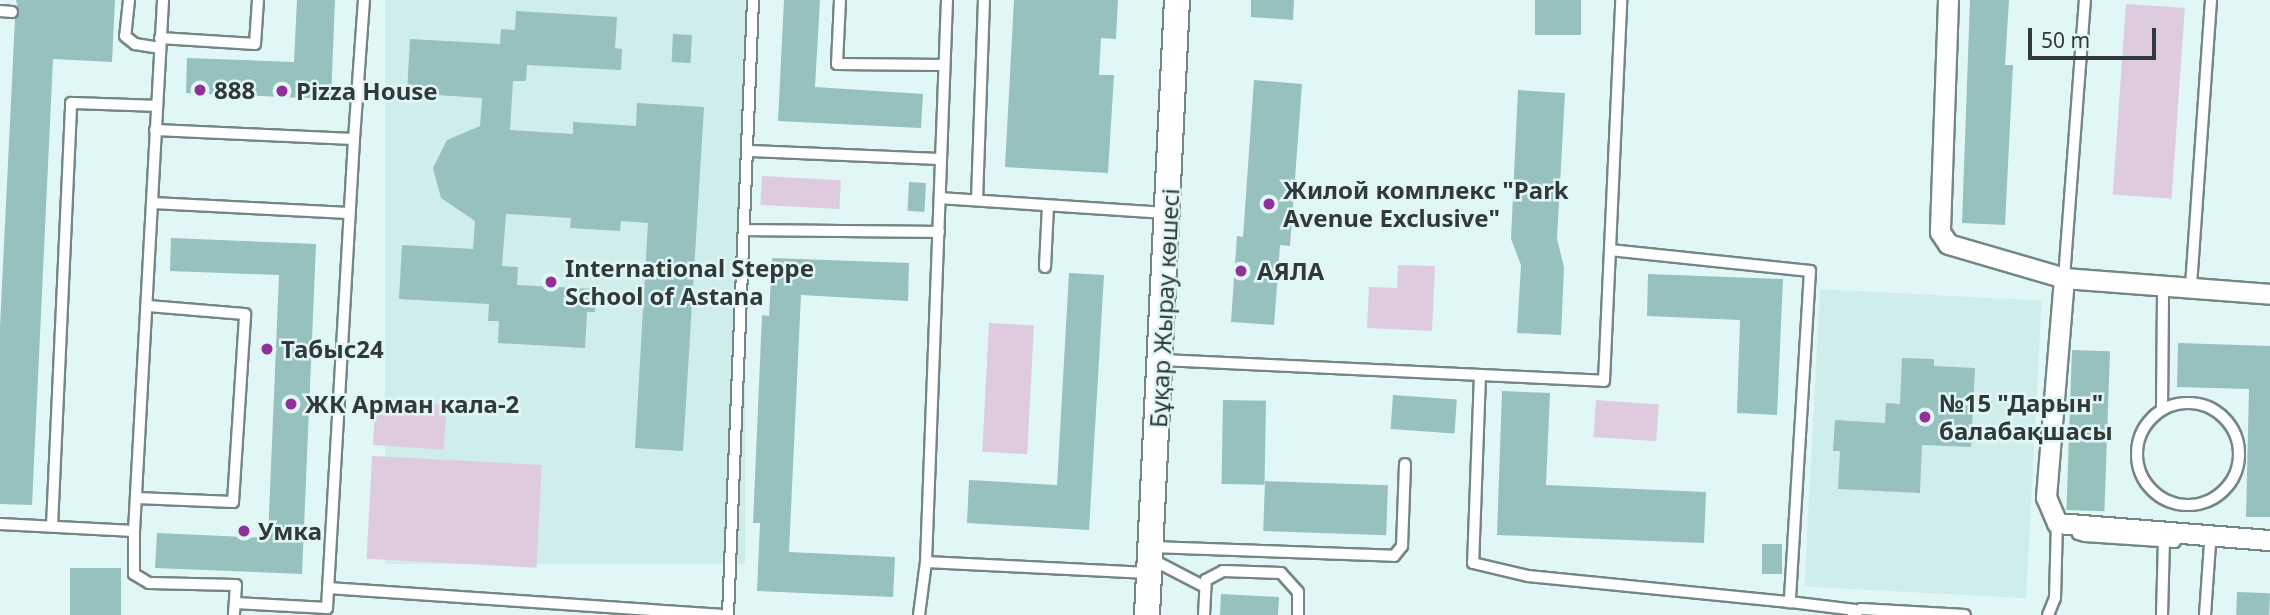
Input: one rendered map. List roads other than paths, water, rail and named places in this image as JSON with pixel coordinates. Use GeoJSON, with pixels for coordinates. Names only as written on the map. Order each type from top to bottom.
{"type":"FeatureCollection","features":[{"type":"Feature","properties":{"kind":"street","name":"Бұқар Жырау көшесі"},"geometry":{"type":"LineString","coordinates":[[1147,615],[1162,360],[1177,0]]}},
{"type":"Feature","properties":{"kind":"street"},"geometry":{"type":"LineString","coordinates":[[1948,0],[1940,232],[1948,244],[1961,251],[2064,278],[2270,294]]}},
{"type":"Feature","properties":{"kind":"street"},"geometry":{"type":"LineString","coordinates":[[2064,278],[2046,497],[2066,524],[2270,540]]}},
{"type":"Feature","properties":{"kind":"lane"},"geometry":{"type":"LineString","coordinates":[[129,0],[125,36],[135,44],[255,44],[258,0]]}},
{"type":"Feature","properties":{"kind":"lane"},"geometry":{"type":"LineString","coordinates":[[163,0],[155,106],[153,203],[134,531],[134,574],[149,583],[236,586],[234,615]]}},
{"type":"Feature","properties":{"kind":"lane"},"geometry":{"type":"LineString","coordinates":[[235,603],[327,608],[364,0]]}},
{"type":"Feature","properties":{"kind":"lane"},"geometry":{"type":"LineString","coordinates":[[728,615],[744,230],[750,152],[754,0]]}},
{"type":"Feature","properties":{"kind":"lane"},"geometry":{"type":"LineString","coordinates":[[840,0],[837,64],[944,65]]}},
{"type":"Feature","properties":{"kind":"lane"},"geometry":{"type":"LineString","coordinates":[[919,615],[926,562],[947,0]]}},
{"type":"Feature","properties":{"kind":"lane"},"geometry":{"type":"LineString","coordinates":[[977,200],[984,0]]}},
{"type":"Feature","properties":{"kind":"lane"},"geometry":{"type":"LineString","coordinates":[[1162,360],[1604,381],[1621,0]]}},
{"type":"Feature","properties":{"kind":"lane"},"geometry":{"type":"LineString","coordinates":[[2064,278],[2085,0]]}},
{"type":"Feature","properties":{"kind":"lane"},"geometry":{"type":"LineString","coordinates":[[2191,286],[2211,0]]}},
{"type":"Feature","properties":{"kind":"lane"},"geometry":{"type":"LineString","coordinates":[[0,11],[12,12]]}},
{"type":"Feature","properties":{"kind":"lane"},"geometry":{"type":"LineString","coordinates":[[52,526],[71,103],[155,106]]}},
{"type":"Feature","properties":{"kind":"lane"},"geometry":{"type":"LineString","coordinates":[[155,130],[354,139]]}},
{"type":"Feature","properties":{"kind":"lane"},"geometry":{"type":"LineString","coordinates":[[750,152],[940,159]]}},
{"type":"Feature","properties":{"kind":"lane"},"geometry":{"type":"LineString","coordinates":[[940,198],[1168,214]]}},
{"type":"Feature","properties":{"kind":"lane"},"geometry":{"type":"LineString","coordinates":[[153,203],[349,213]]}},
{"type":"Feature","properties":{"kind":"lane"},"geometry":{"type":"LineString","coordinates":[[1045,267],[1048,206]]}},
{"type":"Feature","properties":{"kind":"lane"},"geometry":{"type":"LineString","coordinates":[[744,230],[939,232]]}},
{"type":"Feature","properties":{"kind":"lane"},"geometry":{"type":"LineString","coordinates":[[1610,250],[1810,271],[1790,603]]}},
{"type":"Feature","properties":{"kind":"lane"},"geometry":{"type":"LineString","coordinates":[[2162,409],[2202,405],[2229,424],[2238,445],[2237,468],[2218,495],[2186,505],[2164,499],[2147,484],[2138,463],[2139,441],[2162,409],[2163,285]]}},
{"type":"Feature","properties":{"kind":"lane"},"geometry":{"type":"LineString","coordinates":[[137,498],[233,502],[245,314],[147,306]]}},
{"type":"Feature","properties":{"kind":"lane"},"geometry":{"type":"LineString","coordinates":[[1480,375],[1473,563],[1528,576],[1790,603],[1853,613],[1965,615]]}},
{"type":"Feature","properties":{"kind":"lane"},"geometry":{"type":"LineString","coordinates":[[926,562],[1394,556],[1402,546],[1405,464]]}},
{"type":"Feature","properties":{"kind":"lane"},"geometry":{"type":"LineString","coordinates":[[0,524],[134,531]]}},
{"type":"Feature","properties":{"kind":"lane"},"geometry":{"type":"LineString","coordinates":[[2066,524],[2085,536],[2270,548]]}},
{"type":"Feature","properties":{"kind":"lane"},"geometry":{"type":"LineString","coordinates":[[2048,615],[2055,598],[2066,524]]}},
{"type":"Feature","properties":{"kind":"lane"},"geometry":{"type":"LineString","coordinates":[[2162,615],[2164,541]]}},
{"type":"Feature","properties":{"kind":"lane"},"geometry":{"type":"LineString","coordinates":[[2206,615],[2210,544]]}},
{"type":"Feature","properties":{"kind":"lane"},"geometry":{"type":"LineString","coordinates":[[1151,559],[1205,587]]}},
{"type":"Feature","properties":{"kind":"lane"},"geometry":{"type":"LineString","coordinates":[[1203,615],[1205,587],[1212,573],[1223,571],[1281,573],[1298,592],[1298,615]]}},
{"type":"Feature","properties":{"kind":"lane"},"geometry":{"type":"LineString","coordinates":[[328,588],[720,615]]}},
{"type":"Feature","properties":{"kind":"place","name":"888"},"geometry":{"type":"Point","coordinates":[200,90]}},
{"type":"Feature","properties":{"kind":"place","name":"Pizza House"},"geometry":{"type":"Point","coordinates":[282,91]}},
{"type":"Feature","properties":{"kind":"place","name":"Жилой комплекс \"Park Avenue Exclusive\""},"geometry":{"type":"Point","coordinates":[1269,204]}},
{"type":"Feature","properties":{"kind":"place","name":"АЯЛА"},"geometry":{"type":"Point","coordinates":[1241,271]}},
{"type":"Feature","properties":{"kind":"place","name":"International Steppe School of Astana"},"geometry":{"type":"Point","coordinates":[551,282]}},
{"type":"Feature","properties":{"kind":"place","name":"Табыс24"},"geometry":{"type":"Point","coordinates":[267,349]}},
{"type":"Feature","properties":{"kind":"place","name":"ЖК Арман кала-2"},"geometry":{"type":"Point","coordinates":[291,404]}},
{"type":"Feature","properties":{"kind":"place","name":"№15 \"Дарын\" балабақшасы"},"geometry":{"type":"Point","coordinates":[1925,417]}},
{"type":"Feature","properties":{"kind":"place","name":"Умка"},"geometry":{"type":"Point","coordinates":[244,531]}}]}
